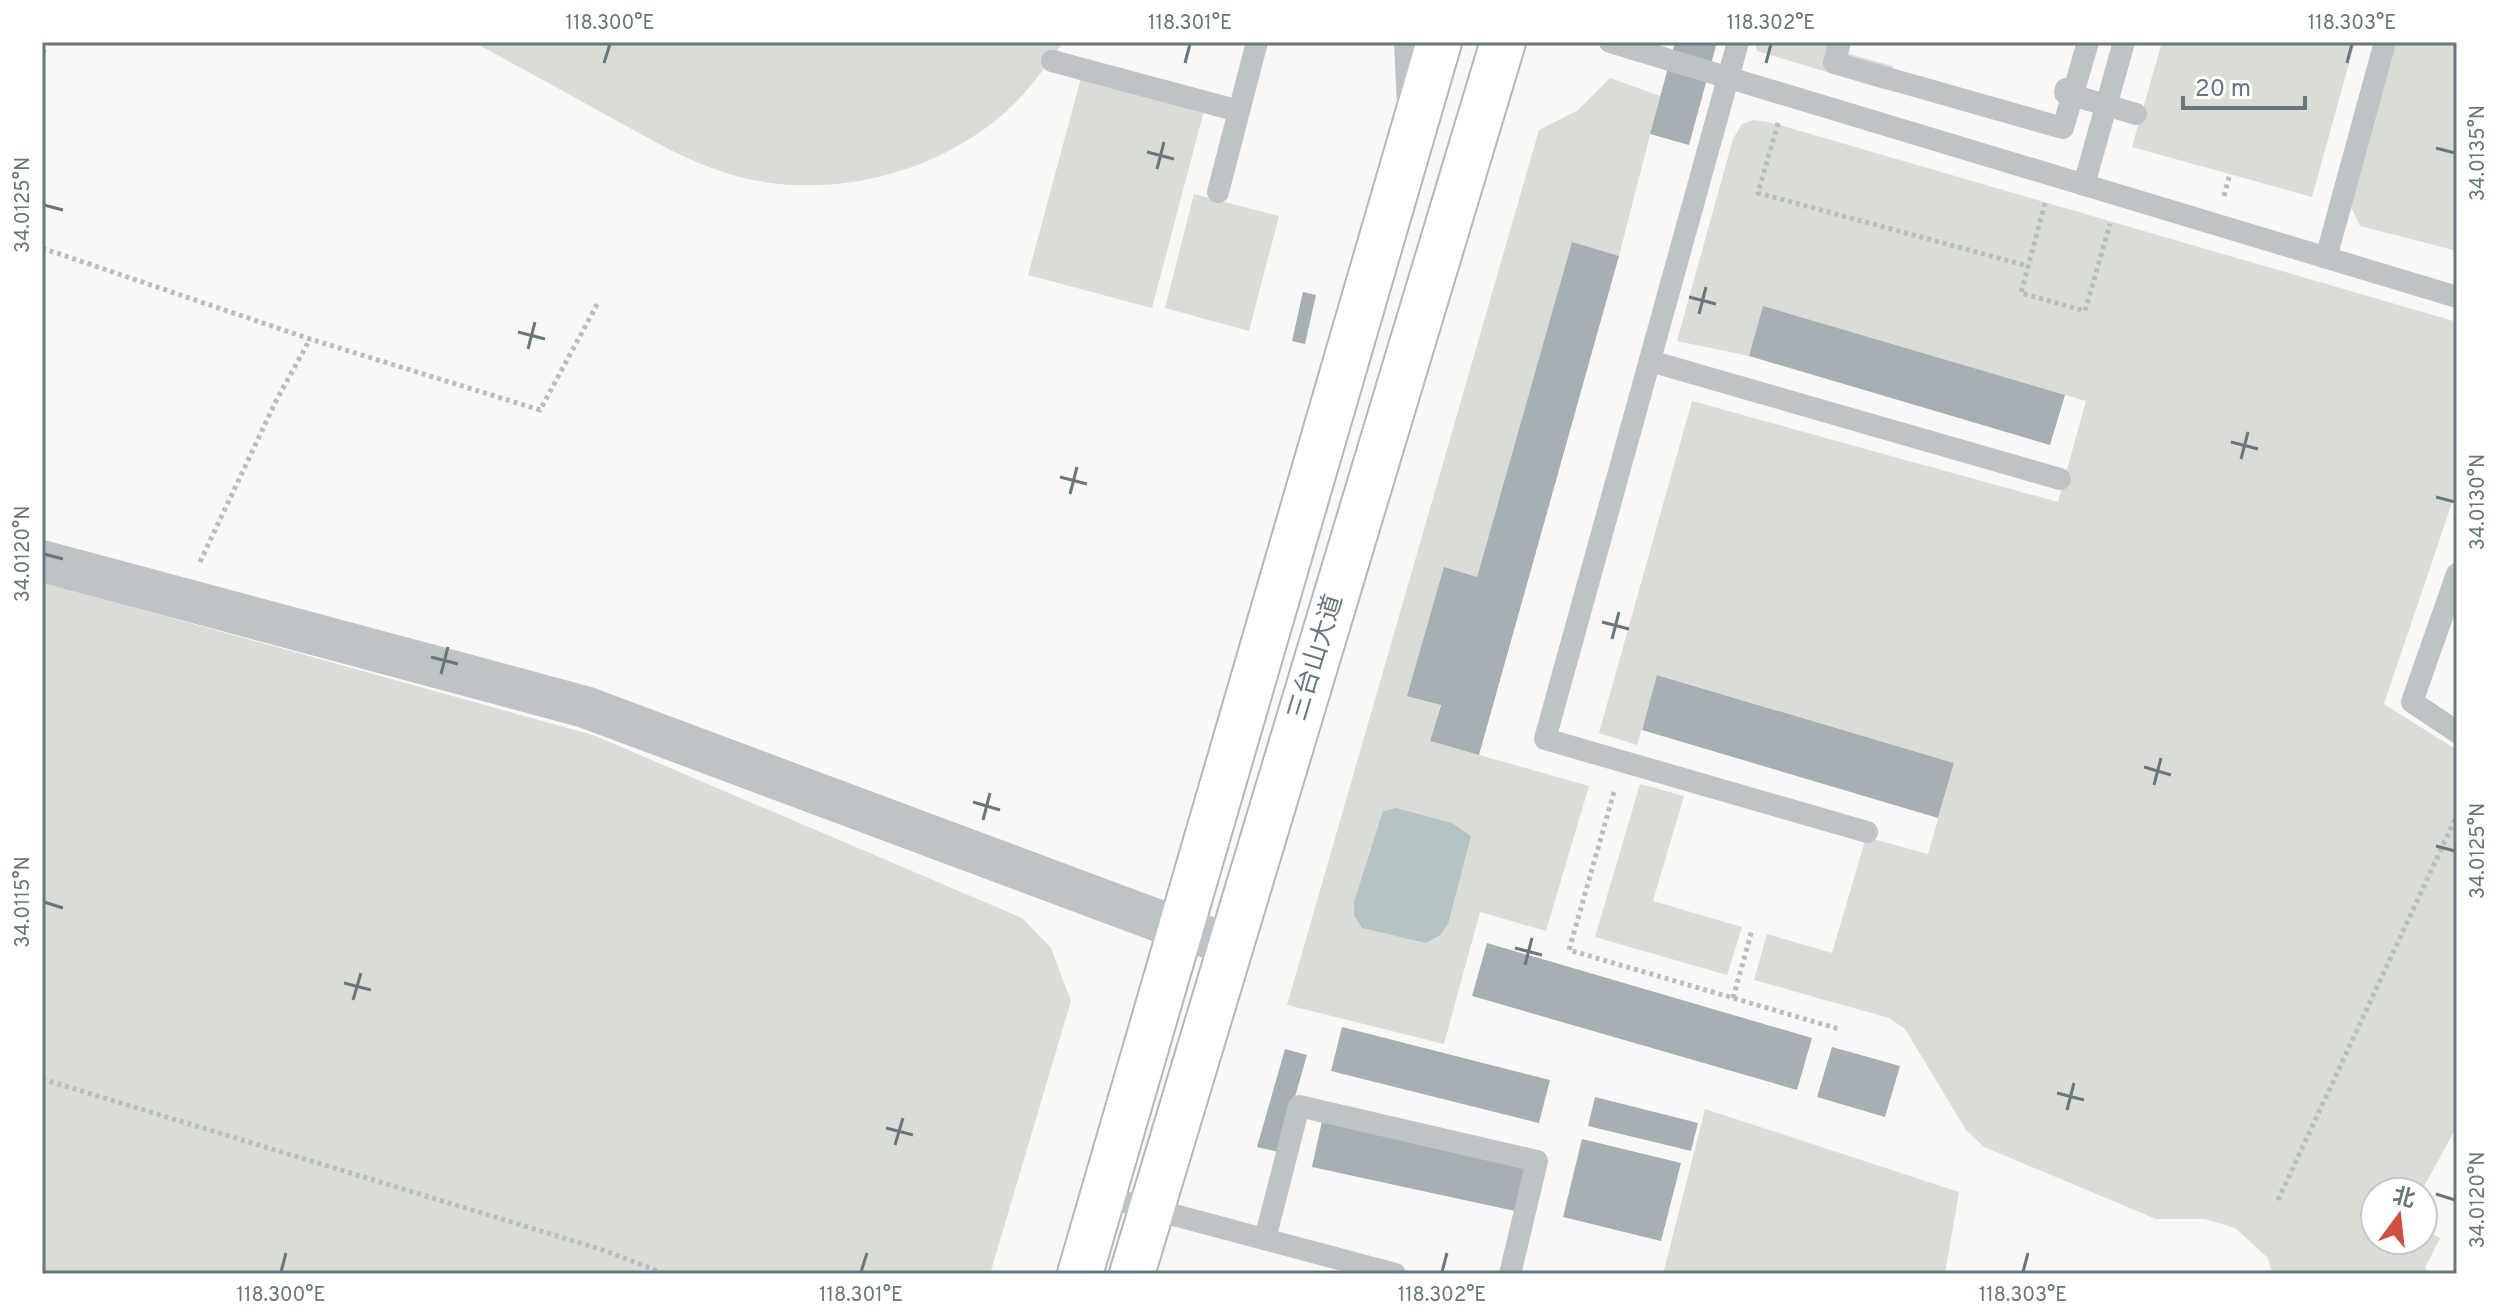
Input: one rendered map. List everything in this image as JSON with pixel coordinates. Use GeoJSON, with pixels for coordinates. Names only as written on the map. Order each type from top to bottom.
{"type":"FeatureCollection","features":[{"type":"Feature","properties":{"kind":"main road","name":"三台山大道"},"geometry":{"type":"LineString","coordinates":[[1080,1274],[1183,930],[1439,42]]}},
{"type":"Feature","properties":{"kind":"main road","name":"三台山大道"},"geometry":{"type":"LineString","coordinates":[[1132,1274],[1503,42]]}},
{"type":"Feature","properties":{"kind":"street"},"geometry":{"type":"LineString","coordinates":[[42,561],[585,707],[1183,930],[1231,944]]}},
{"type":"Feature","properties":{"kind":"lane"},"geometry":{"type":"LineString","coordinates":[[1218,192],[1257,42]]}},
{"type":"Feature","properties":{"kind":"lane"},"geometry":{"type":"LineString","coordinates":[[1405,42],[1409,144]]}},
{"type":"Feature","properties":{"kind":"lane"},"geometry":{"type":"LineString","coordinates":[[1610,42],[2457,297]]}},
{"type":"Feature","properties":{"kind":"lane"},"geometry":{"type":"LineString","coordinates":[[1738,42],[1545,739],[1867,832]]}},
{"type":"Feature","properties":{"kind":"lane"},"geometry":{"type":"LineString","coordinates":[[1840,42],[1834,63],[2063,128],[2088,42]]}},
{"type":"Feature","properties":{"kind":"lane"},"geometry":{"type":"LineString","coordinates":[[2079,42],[2065,93],[2136,114]]}},
{"type":"Feature","properties":{"kind":"lane"},"geometry":{"type":"LineString","coordinates":[[2084,185],[2124,42]]}},
{"type":"Feature","properties":{"kind":"lane"},"geometry":{"type":"LineString","coordinates":[[2326,258],[2385,42]]}},
{"type":"Feature","properties":{"kind":"lane"},"geometry":{"type":"LineString","coordinates":[[1052,61],[1239,111]]}},
{"type":"Feature","properties":{"kind":"lane"},"geometry":{"type":"LineString","coordinates":[[1650,361],[2060,479]]}},
{"type":"Feature","properties":{"kind":"lane"},"geometry":{"type":"LineString","coordinates":[[2457,574],[2412,702],[2457,732]]}},
{"type":"Feature","properties":{"kind":"lane"},"geometry":{"type":"LineString","coordinates":[[1265,1239],[1299,1106],[1537,1161],[1510,1274]]}},
{"type":"Feature","properties":{"kind":"lane"},"geometry":{"type":"LineString","coordinates":[[1103,1196],[1395,1274]]}},
{"type":"Feature","properties":{"kind":"path"},"geometry":{"type":"LineString","coordinates":[[1785,95],[1758,193],[2028,266]]}},
{"type":"Feature","properties":{"kind":"path"},"geometry":{"type":"LineString","coordinates":[[2053,175],[2021,293],[2085,311],[2118,195]]}},
{"type":"Feature","properties":{"kind":"path"},"geometry":{"type":"LineString","coordinates":[[42,248],[310,339],[540,410],[599,301]]}},
{"type":"Feature","properties":{"kind":"path"},"geometry":{"type":"LineString","coordinates":[[182,599],[276,401],[310,339]]}},
{"type":"Feature","properties":{"kind":"path"},"geometry":{"type":"LineString","coordinates":[[1623,761],[1569,950],[1839,1029]]}},
{"type":"Feature","properties":{"kind":"path"},"geometry":{"type":"LineString","coordinates":[[2278,1200],[2457,815]]}},
{"type":"Feature","properties":{"kind":"path"},"geometry":{"type":"LineString","coordinates":[[1733,998],[1752,930]]}},
{"type":"Feature","properties":{"kind":"path"},"geometry":{"type":"LineString","coordinates":[[42,1079],[600,1249],[666,1274]]}},
{"type":"Feature","properties":{"kind":"shaded area"},"geometry":{"type":"Polygon","coordinates":[[[473,42],[1063,42],[1014,104],[985,129],[952,149],[917,165],[879,177],[841,184],[802,185],[763,182],[697,162],[473,42]]]}},
{"type":"Feature","properties":{"kind":"shaded area"},"geometry":{"type":"Polygon","coordinates":[[[1754,42],[1849,42],[1846,53],[1893,66],[1886,90],[1757,51],[1754,42]]]}},
{"type":"Feature","properties":{"kind":"shaded area"},"geometry":{"type":"Polygon","coordinates":[[[2162,42],[2355,42],[2312,197],[2132,147],[2162,42]]]}},
{"type":"Feature","properties":{"kind":"shaded area"},"geometry":{"type":"Polygon","coordinates":[[[2395,42],[2457,42],[2457,251],[2360,226],[2350,205],[2395,42]]]}},
{"type":"Feature","properties":{"kind":"shaded area"},"geometry":{"type":"Polygon","coordinates":[[[1082,74],[1205,107],[1152,308],[1028,275],[1082,74]]]}},
{"type":"Feature","properties":{"kind":"shaded area"},"geometry":{"type":"Polygon","coordinates":[[[1610,78],[1660,96],[1619,256],[1572,243],[1430,741],[1589,786],[1546,931],[1480,912],[1444,1044],[1287,1005],[1539,130],[1578,110],[1610,78]]]}},
{"type":"Feature","properties":{"kind":"shaded area"},"geometry":{"type":"Polygon","coordinates":[[[1753,120],[1769,122],[2457,322],[2457,488],[2384,704],[2457,750],[2457,1126],[2430,1176],[2359,1176],[2359,1256],[2431,1256],[2425,1268],[2433,1274],[2272,1274],[2268,1258],[2235,1228],[2205,1219],[2156,1219],[1984,1147],[1966,1130],[1905,1029],[1889,1018],[1754,980],[1767,934],[1832,953],[1866,837],[1928,854],[1954,763],[1658,675],[1637,745],[1599,733],[1692,401],[2058,502],[2086,401],[1763,307],[1749,356],[1677,341],[1733,139],[1742,124],[1753,120]]]}},
{"type":"Feature","properties":{"kind":"shaded area"},"geometry":{"type":"Polygon","coordinates":[[[1194,194],[1279,216],[1249,331],[1165,308],[1194,194]]]}},
{"type":"Feature","properties":{"kind":"shaded area"},"geometry":{"type":"Polygon","coordinates":[[[42,582],[593,735],[1022,918],[1051,948],[1071,1001],[990,1274],[42,1274],[42,582]]]}},
{"type":"Feature","properties":{"kind":"shaded area"},"geometry":{"type":"Polygon","coordinates":[[[1640,784],[1684,796],[1653,901],[1742,927],[1727,975],[1595,937],[1640,784]]]}},
{"type":"Feature","properties":{"kind":"shaded area"},"geometry":{"type":"Polygon","coordinates":[[[1396,808],[1452,823],[1471,836],[1448,924],[1440,935],[1426,943],[1362,928],[1354,915],[1354,902],[1383,811],[1396,808]]]}},
{"type":"Feature","properties":{"kind":"shaded area"},"geometry":{"type":"Polygon","coordinates":[[[1705,1109],[1959,1192],[1945,1274],[1663,1274],[1705,1109]]]}},
{"type":"Feature","properties":{"kind":"building"},"geometry":{"type":"Polygon","coordinates":[[[1675,42],[1717,42],[1689,145],[1650,134],[1675,42]]]}},
{"type":"Feature","properties":{"kind":"building"},"geometry":{"type":"Polygon","coordinates":[[[1572,242],[1619,256],[1479,755],[1430,741],[1441,705],[1407,696],[1444,567],[1477,577],[1572,242]]]}},
{"type":"Feature","properties":{"kind":"building"},"geometry":{"type":"Polygon","coordinates":[[[1303,292],[1316,295],[1305,344],[1292,341],[1303,292]]]}},
{"type":"Feature","properties":{"kind":"building"},"geometry":{"type":"Polygon","coordinates":[[[1763,306],[2065,395],[2050,445],[1749,356],[1763,306]]]}},
{"type":"Feature","properties":{"kind":"building"},"geometry":{"type":"Polygon","coordinates":[[[1657,675],[1954,763],[1938,818],[1642,730],[1657,675]]]}},
{"type":"Feature","properties":{"kind":"building"},"geometry":{"type":"Polygon","coordinates":[[[1487,943],[1812,1038],[1797,1090],[1472,996],[1487,943]]]}},
{"type":"Feature","properties":{"kind":"building"},"geometry":{"type":"Polygon","coordinates":[[[1342,1027],[1550,1080],[1539,1123],[1331,1071],[1342,1027]]]}},
{"type":"Feature","properties":{"kind":"building"},"geometry":{"type":"Polygon","coordinates":[[[1832,1047],[1900,1066],[1885,1117],[1817,1097],[1832,1047]]]}},
{"type":"Feature","properties":{"kind":"building"},"geometry":{"type":"Polygon","coordinates":[[[1285,1049],[1307,1055],[1279,1152],[1257,1147],[1285,1049]]]}},
{"type":"Feature","properties":{"kind":"building"},"geometry":{"type":"Polygon","coordinates":[[[1595,1097],[1698,1123],[1691,1151],[1588,1126],[1595,1097]]]}},
{"type":"Feature","properties":{"kind":"building"},"geometry":{"type":"Polygon","coordinates":[[[1322,1121],[1525,1165],[1515,1211],[1312,1167],[1322,1121]]]}},
{"type":"Feature","properties":{"kind":"building"},"geometry":{"type":"Polygon","coordinates":[[[1582,1139],[1681,1163],[1661,1241],[1563,1217],[1582,1139]]]}}]}
